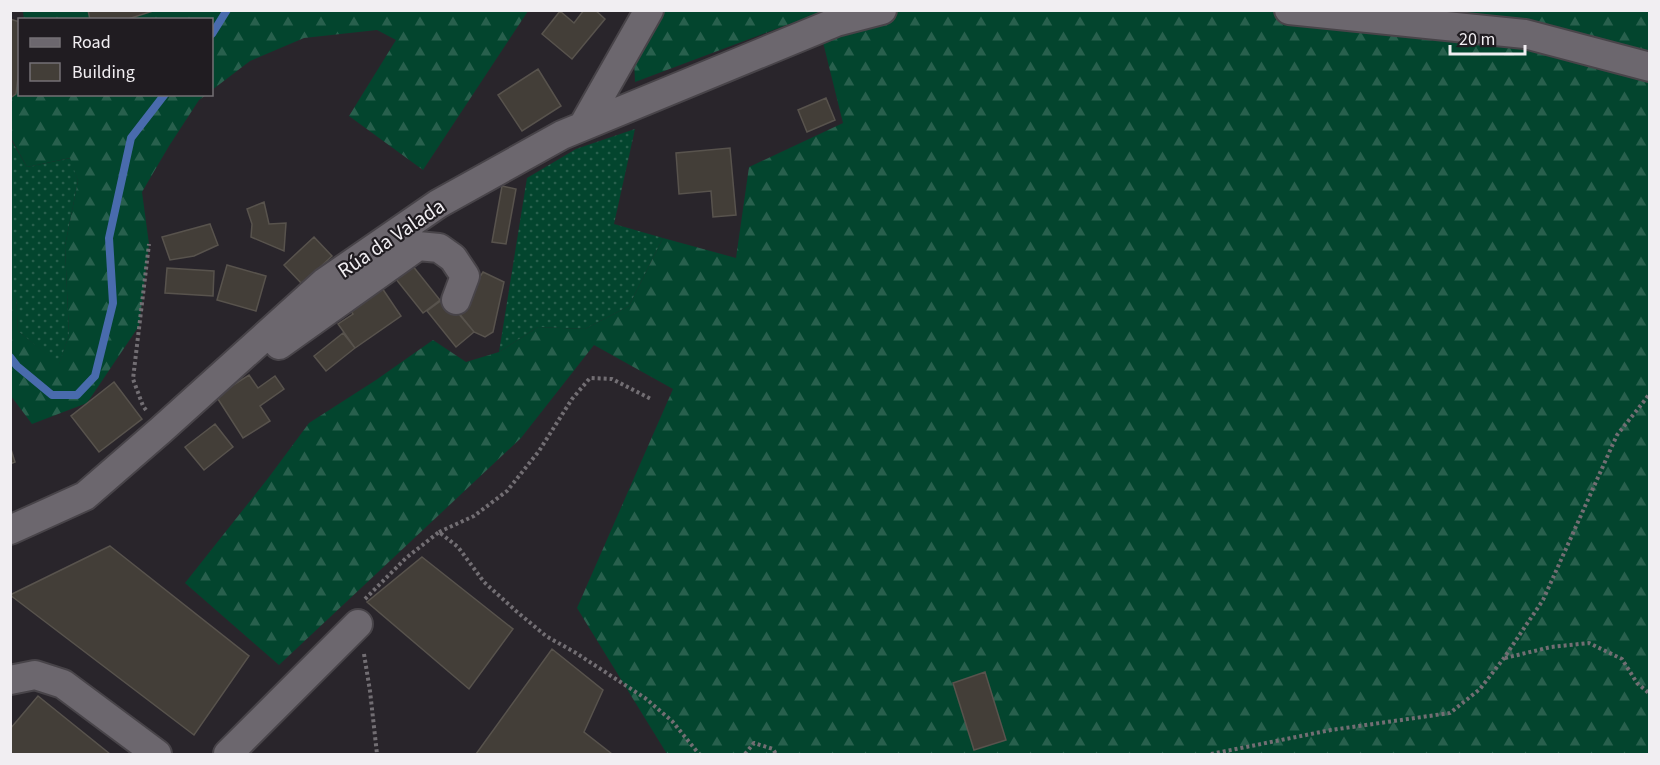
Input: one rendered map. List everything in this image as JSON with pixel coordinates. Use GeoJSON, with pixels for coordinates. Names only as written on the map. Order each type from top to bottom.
{"type":"FeatureCollection","features":[{"type":"Feature","properties":{"kind":"street"},"geometry":{"type":"LineString","coordinates":[[583,126],[649,10]]}},
{"type":"Feature","properties":{"kind":"street","name":"Rúa da Valada"},"geometry":{"type":"LineString","coordinates":[[10,530],[85,496],[326,282],[429,211],[562,135],[836,22],[882,10]]}},
{"type":"Feature","properties":{"kind":"street"},"geometry":{"type":"LineString","coordinates":[[1289,10],[1525,34],[1650,67]]}},
{"type":"Feature","properties":{"kind":"street","name":"Rúa da Valada"},"geometry":{"type":"LineString","coordinates":[[220,377],[259,359],[418,246],[439,248],[453,258],[465,276],[456,300]]}},
{"type":"Feature","properties":{"kind":"street"},"geometry":{"type":"LineString","coordinates":[[228,754],[358,624]]}},
{"type":"Feature","properties":{"kind":"street"},"geometry":{"type":"LineString","coordinates":[[10,680],[35,675],[63,684],[157,754]]}},
{"type":"Feature","properties":{"kind":"path"},"geometry":{"type":"LineString","coordinates":[[149,244],[133,379],[143,406],[161,430]]}},
{"type":"Feature","properties":{"kind":"path"},"geometry":{"type":"LineString","coordinates":[[377,754],[370,691],[358,624],[359,605],[406,558],[439,532],[474,516],[507,491],[539,451],[572,399],[590,378],[612,378],[651,399]]}},
{"type":"Feature","properties":{"kind":"path"},"geometry":{"type":"LineString","coordinates":[[1211,754],[1330,730],[1450,713],[1480,689],[1543,600],[1617,435],[1650,393]]}},
{"type":"Feature","properties":{"kind":"path"},"geometry":{"type":"LineString","coordinates":[[439,532],[458,547],[484,582],[516,611],[546,636],[645,698],[672,721],[699,754]]}},
{"type":"Feature","properties":{"kind":"path"},"geometry":{"type":"LineString","coordinates":[[1504,658],[1551,647],[1589,643],[1622,659],[1637,683],[1650,694]]}},
{"type":"Feature","properties":{"kind":"path"},"geometry":{"type":"LineString","coordinates":[[745,754],[754,743],[773,749],[776,754]]}},
{"type":"Feature","properties":{"kind":"green space"},"geometry":{"type":"Polygon","coordinates":[[[23,11],[528,11],[423,170],[349,116],[396,40],[377,30],[304,38],[250,61],[213,89],[213,18],[24,18],[23,11]]]}},
{"type":"Feature","properties":{"kind":"green space"},"geometry":{"type":"Polygon","coordinates":[[[665,11],[1649,11],[1649,754],[667,754],[577,608],[673,389],[594,345],[521,438],[279,665],[185,583],[309,423],[433,340],[466,362],[499,352],[538,327],[585,329],[629,306],[663,238],[736,258],[749,167],[843,123],[816,14],[635,82],[634,61],[665,11]]]}},
{"type":"Feature","properties":{"kind":"green space"},"geometry":{"type":"Polygon","coordinates":[[[18,72],[18,96],[205,96],[199,100],[169,146],[142,192],[149,244],[139,326],[87,403],[32,424],[11,396],[11,294],[16,296],[18,331],[59,364],[69,335],[65,246],[78,181],[70,158],[27,167],[11,138],[11,98],[16,94],[18,72]]]}},
{"type":"Feature","properties":{"kind":"green space"},"geometry":{"type":"Polygon","coordinates":[[[635,129],[614,224],[663,238],[629,306],[585,329],[538,327],[499,352],[527,178],[576,149],[635,129]]]}},
{"type":"Feature","properties":{"kind":"green space"},"geometry":{"type":"Polygon","coordinates":[[[10,138],[27,167],[71,158],[78,181],[65,246],[69,335],[59,365],[18,331],[16,297],[10,294],[10,138]]]}},
{"type":"Feature","properties":{"kind":"building"},"geometry":{"type":"Polygon","coordinates":[[[88,10],[156,10],[131,18],[90,18],[88,10]]]}},
{"type":"Feature","properties":{"kind":"building"},"geometry":{"type":"Polygon","coordinates":[[[584,10],[595,10],[605,19],[572,59],[542,34],[560,11],[574,23],[584,10]]]}},
{"type":"Feature","properties":{"kind":"building"},"geometry":{"type":"Polygon","coordinates":[[[10,19],[18,21],[18,78],[16,94],[10,98],[10,19]]]}},
{"type":"Feature","properties":{"kind":"building"},"geometry":{"type":"Polygon","coordinates":[[[538,69],[561,106],[522,131],[498,95],[538,69]]]}},
{"type":"Feature","properties":{"kind":"building"},"geometry":{"type":"Polygon","coordinates":[[[826,98],[835,120],[807,132],[798,110],[826,98]]]}},
{"type":"Feature","properties":{"kind":"building"},"geometry":{"type":"Polygon","coordinates":[[[730,148],[736,215],[713,217],[711,191],[679,194],[676,153],[730,148]]]}},
{"type":"Feature","properties":{"kind":"building"},"geometry":{"type":"Polygon","coordinates":[[[502,186],[516,189],[506,244],[492,242],[502,186]]]}},
{"type":"Feature","properties":{"kind":"building"},"geometry":{"type":"Polygon","coordinates":[[[264,202],[269,224],[286,223],[284,251],[251,237],[252,224],[247,209],[264,202]]]}},
{"type":"Feature","properties":{"kind":"building"},"geometry":{"type":"Polygon","coordinates":[[[210,224],[218,245],[194,256],[170,260],[162,237],[210,224]]]}},
{"type":"Feature","properties":{"kind":"building"},"geometry":{"type":"Polygon","coordinates":[[[314,237],[332,256],[302,284],[284,265],[314,237]]]}},
{"type":"Feature","properties":{"kind":"building"},"geometry":{"type":"Polygon","coordinates":[[[227,265],[266,276],[256,311],[217,300],[227,265]]]}},
{"type":"Feature","properties":{"kind":"building"},"geometry":{"type":"Polygon","coordinates":[[[412,265],[440,300],[423,313],[395,278],[412,265]]]}},
{"type":"Feature","properties":{"kind":"building"},"geometry":{"type":"Polygon","coordinates":[[[167,268],[214,271],[213,296],[165,293],[167,268]]]}},
{"type":"Feature","properties":{"kind":"building"},"geometry":{"type":"Polygon","coordinates":[[[483,272],[504,282],[493,332],[485,337],[474,332],[457,312],[483,272]]]}},
{"type":"Feature","properties":{"kind":"building"},"geometry":{"type":"Polygon","coordinates":[[[382,288],[401,316],[355,348],[338,324],[353,314],[350,310],[382,288]]]}},
{"type":"Feature","properties":{"kind":"building"},"geometry":{"type":"Polygon","coordinates":[[[446,297],[474,332],[456,347],[427,311],[446,297]]]}},
{"type":"Feature","properties":{"kind":"building"},"geometry":{"type":"Polygon","coordinates":[[[343,333],[355,348],[326,371],[314,356],[343,333]]]}},
{"type":"Feature","properties":{"kind":"building"},"geometry":{"type":"Polygon","coordinates":[[[249,375],[258,388],[275,376],[284,389],[260,406],[270,421],[243,438],[216,396],[249,375]]]}},
{"type":"Feature","properties":{"kind":"building"},"geometry":{"type":"Polygon","coordinates":[[[114,382],[142,419],[99,452],[71,416],[114,382]]]}},
{"type":"Feature","properties":{"kind":"building"},"geometry":{"type":"Polygon","coordinates":[[[215,424],[233,447],[204,470],[185,447],[215,424]]]}},
{"type":"Feature","properties":{"kind":"building"},"geometry":{"type":"Polygon","coordinates":[[[10,446],[15,462],[10,464],[10,446]]]}},
{"type":"Feature","properties":{"kind":"building"},"geometry":{"type":"Polygon","coordinates":[[[110,546],[249,656],[194,735],[10,595],[110,546]]]}},
{"type":"Feature","properties":{"kind":"building"},"geometry":{"type":"Polygon","coordinates":[[[422,557],[513,629],[469,689],[367,602],[422,557]]]}},
{"type":"Feature","properties":{"kind":"building"},"geometry":{"type":"Polygon","coordinates":[[[552,649],[603,690],[584,732],[612,754],[476,754],[552,649]]]}},
{"type":"Feature","properties":{"kind":"building"},"geometry":{"type":"Polygon","coordinates":[[[985,672],[1006,740],[974,750],[953,683],[985,672]]]}},
{"type":"Feature","properties":{"kind":"building"},"geometry":{"type":"Polygon","coordinates":[[[38,696],[110,754],[10,754],[10,729],[38,696]]]}},
{"type":"Feature","properties":{"kind":"waterway"},"geometry":{"type":"LineString","coordinates":[[213,32],[227,10]]}},
{"type":"Feature","properties":{"kind":"waterway"},"geometry":{"type":"LineString","coordinates":[[10,357],[17,366],[52,395],[77,395],[95,376],[113,303],[109,238],[131,138],[163,96]]}}]}
